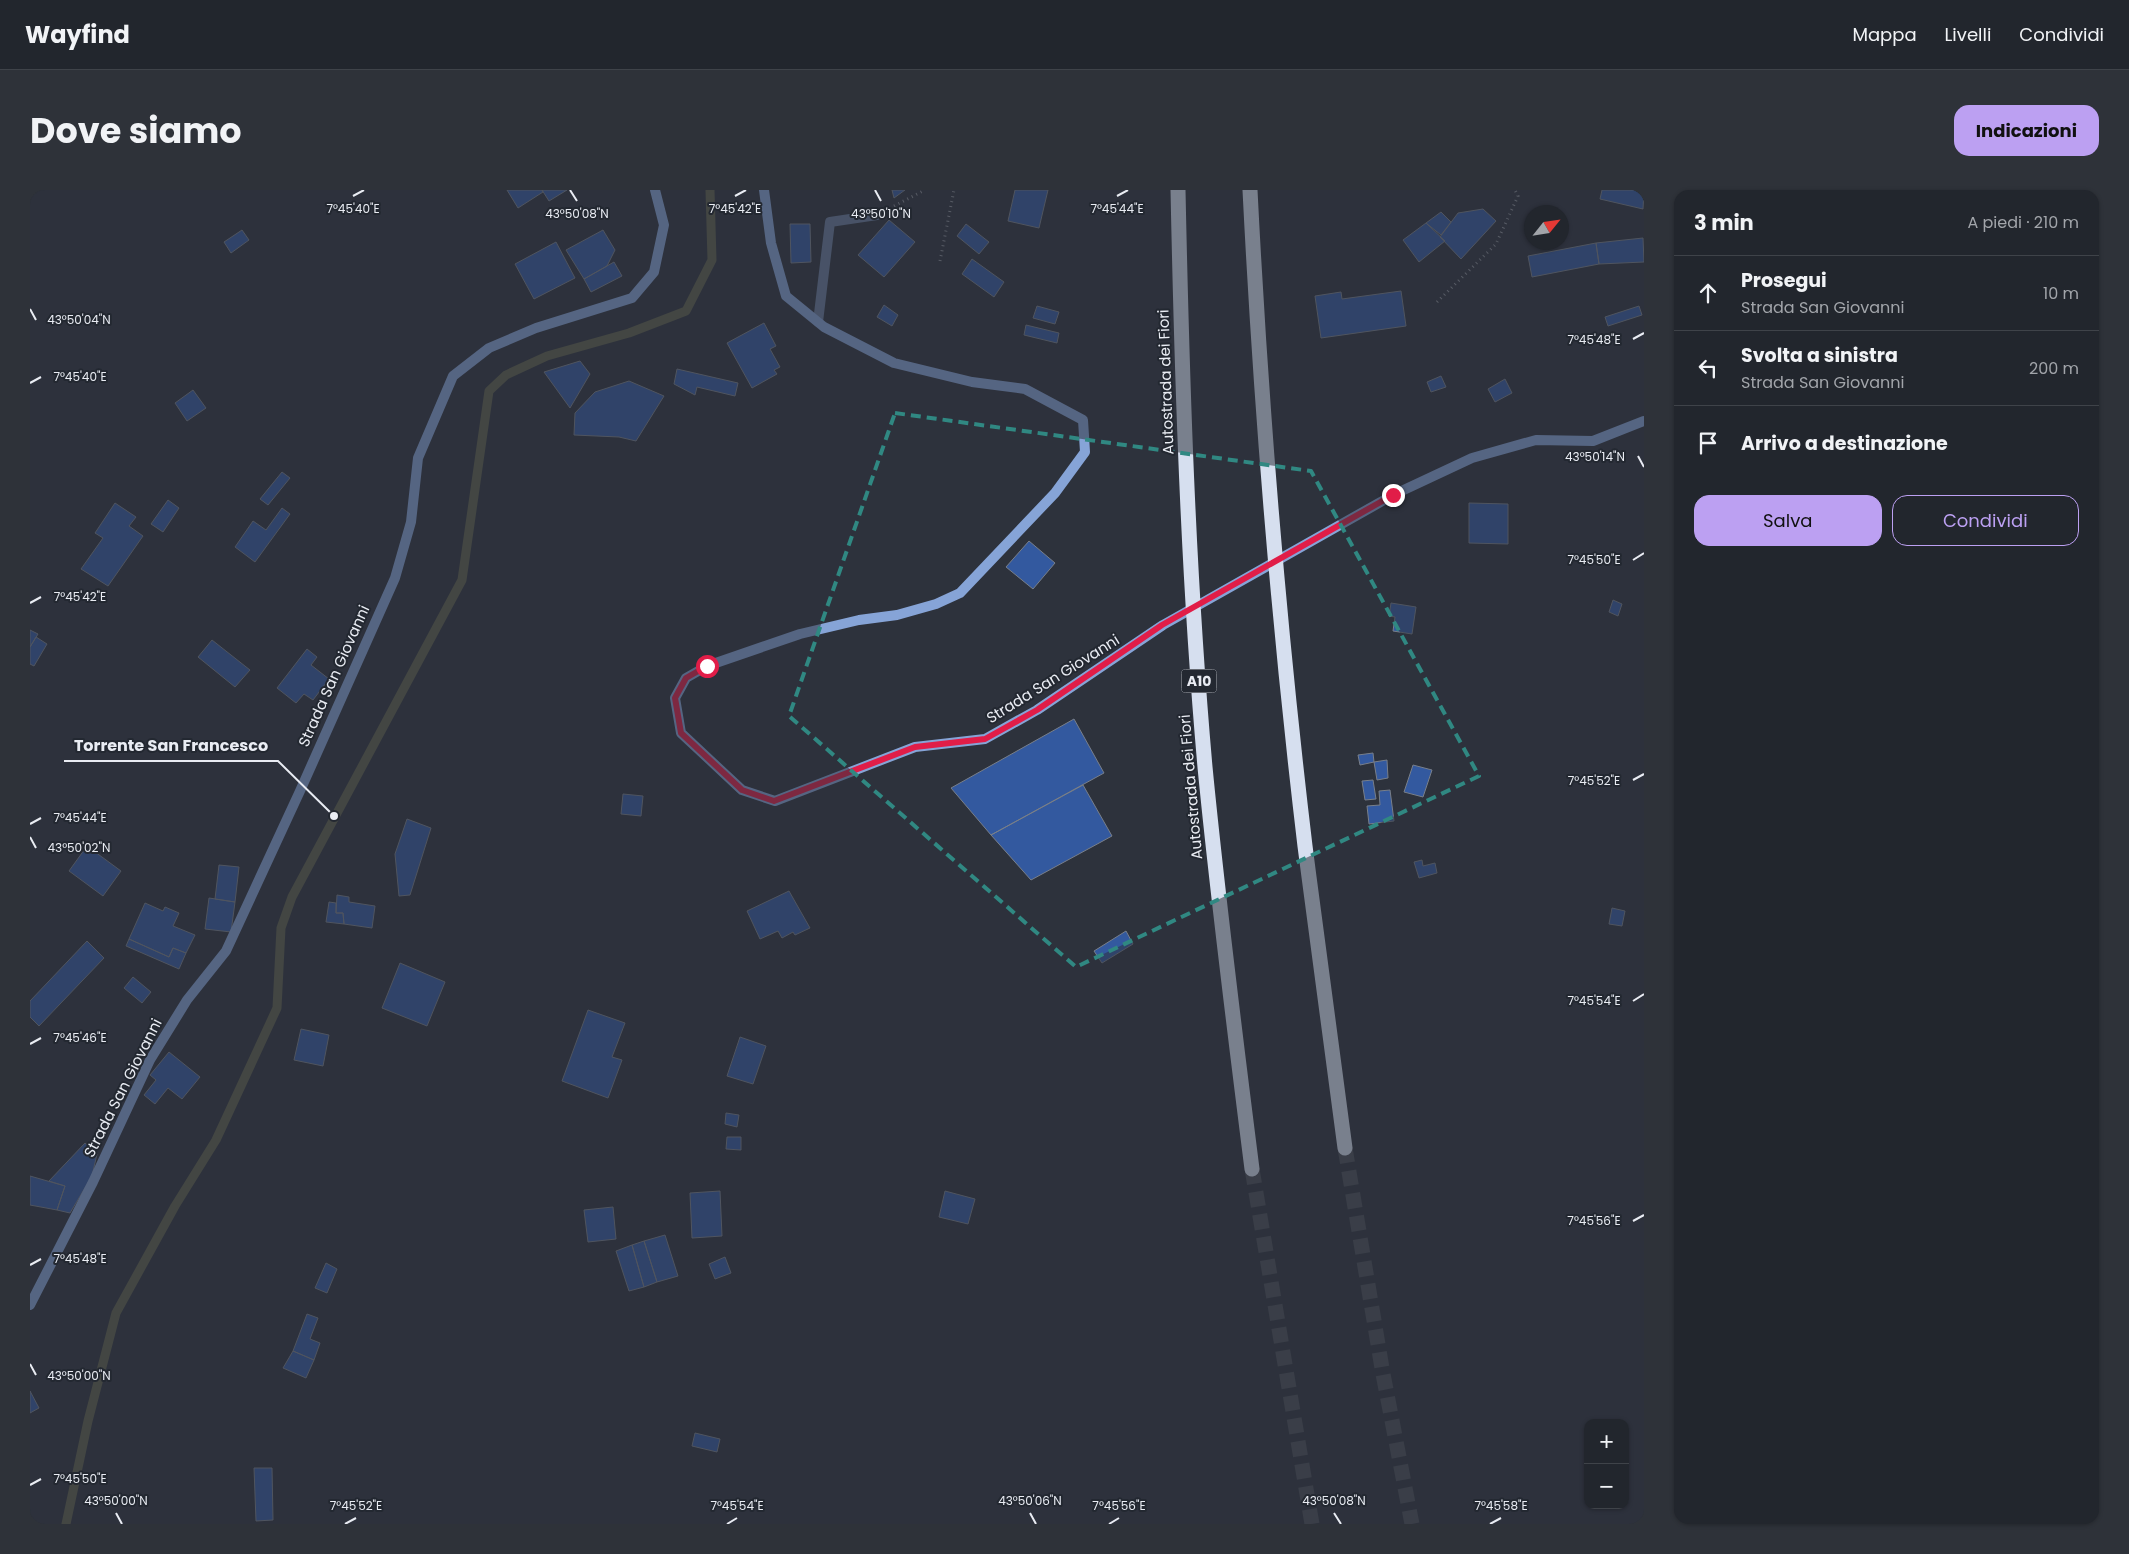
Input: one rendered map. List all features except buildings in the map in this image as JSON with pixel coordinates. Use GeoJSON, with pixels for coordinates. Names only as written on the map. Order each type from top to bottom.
{"type":"FeatureCollection","features":[{"type":"Feature","properties":{"kind":"highway","name":"Autostrada dei Fiori"},"geometry":{"type":"LineString","coordinates":[[1178,190],[1183,384],[1192,573],[1205,765],[1225,961],[1252,1169]]}},
{"type":"Feature","properties":{"kind":"highway"},"geometry":{"type":"LineString","coordinates":[[1250,190],[1256,313],[1280,602],[1305,844],[1346,1148]]}},
{"type":"Feature","properties":{"kind":"street","name":"Strada San Giovanni"},"geometry":{"type":"LineString","coordinates":[[30,1305],[93,1182],[150,1060],[187,1000],[226,951],[300,790],[395,578],[411,522],[418,458],[454,376],[490,348],[536,328],[632,298],[654,272],[664,225],[655,190]]}},
{"type":"Feature","properties":{"kind":"street","name":"Strada San Giovanni"},"geometry":{"type":"LineString","coordinates":[[764,190],[771,243],[786,296],[824,327],[894,363],[972,382],[1025,388],[1083,420],[1085,452],[1055,493],[960,593],[936,604],[897,615],[858,620],[800,634],[707,666],[686,678],[675,698],[681,733],[742,790],[774,801],[915,747],[985,739],[1045,705],[1162,625],[1393,495],[1472,458],[1536,440],[1593,441],[1644,421]]}},
{"type":"Feature","properties":{"kind":"lane"},"geometry":{"type":"LineString","coordinates":[[818,322],[830,222],[877,215]]}},
{"type":"Feature","properties":{"kind":"path"},"geometry":{"type":"LineString","coordinates":[[877,215],[925,190]]}},
{"type":"Feature","properties":{"kind":"path"},"geometry":{"type":"LineString","coordinates":[[940,261],[954,190]]}},
{"type":"Feature","properties":{"kind":"path"},"geometry":{"type":"LineString","coordinates":[[1437,302],[1496,244],[1518,196],[1515,190]]}},
{"type":"Feature","properties":{"kind":"highlighted area"},"geometry":{"type":"Polygon","coordinates":[[[895,413],[1311,471],[1479,776],[1076,967],[789,716],[895,413]]]}},
{"type":"Feature","properties":{"kind":"waterway"},"geometry":{"type":"LineString","coordinates":[[66,1524],[88,1421],[116,1313],[175,1206],[216,1140],[277,1008],[281,928],[292,897],[462,580],[489,391],[506,375],[547,356],[629,333],[686,311],[712,260],[710,190]]}},
{"type":"Feature","properties":{"kind":"tunnel"},"geometry":{"type":"LineString","coordinates":[[1345,1148],[1383,1374],[1412,1524]]}},
{"type":"Feature","properties":{"kind":"tunnel"},"geometry":{"type":"LineString","coordinates":[[1252,1169],[1312,1524]]}},
{"type":"Feature","properties":{"kind":"place","name":"Torrente San Francesco"},"geometry":{"type":"Point","coordinates":[334,816]}},
{"type":"Feature","properties":{"kind":"route"},"geometry":{"type":"LineString","coordinates":[[707,666],[686,678],[675,698],[681,733],[742,790],[774,801],[915,747],[985,739],[1037,710],[1162,625],[1393,495]]}}]}
